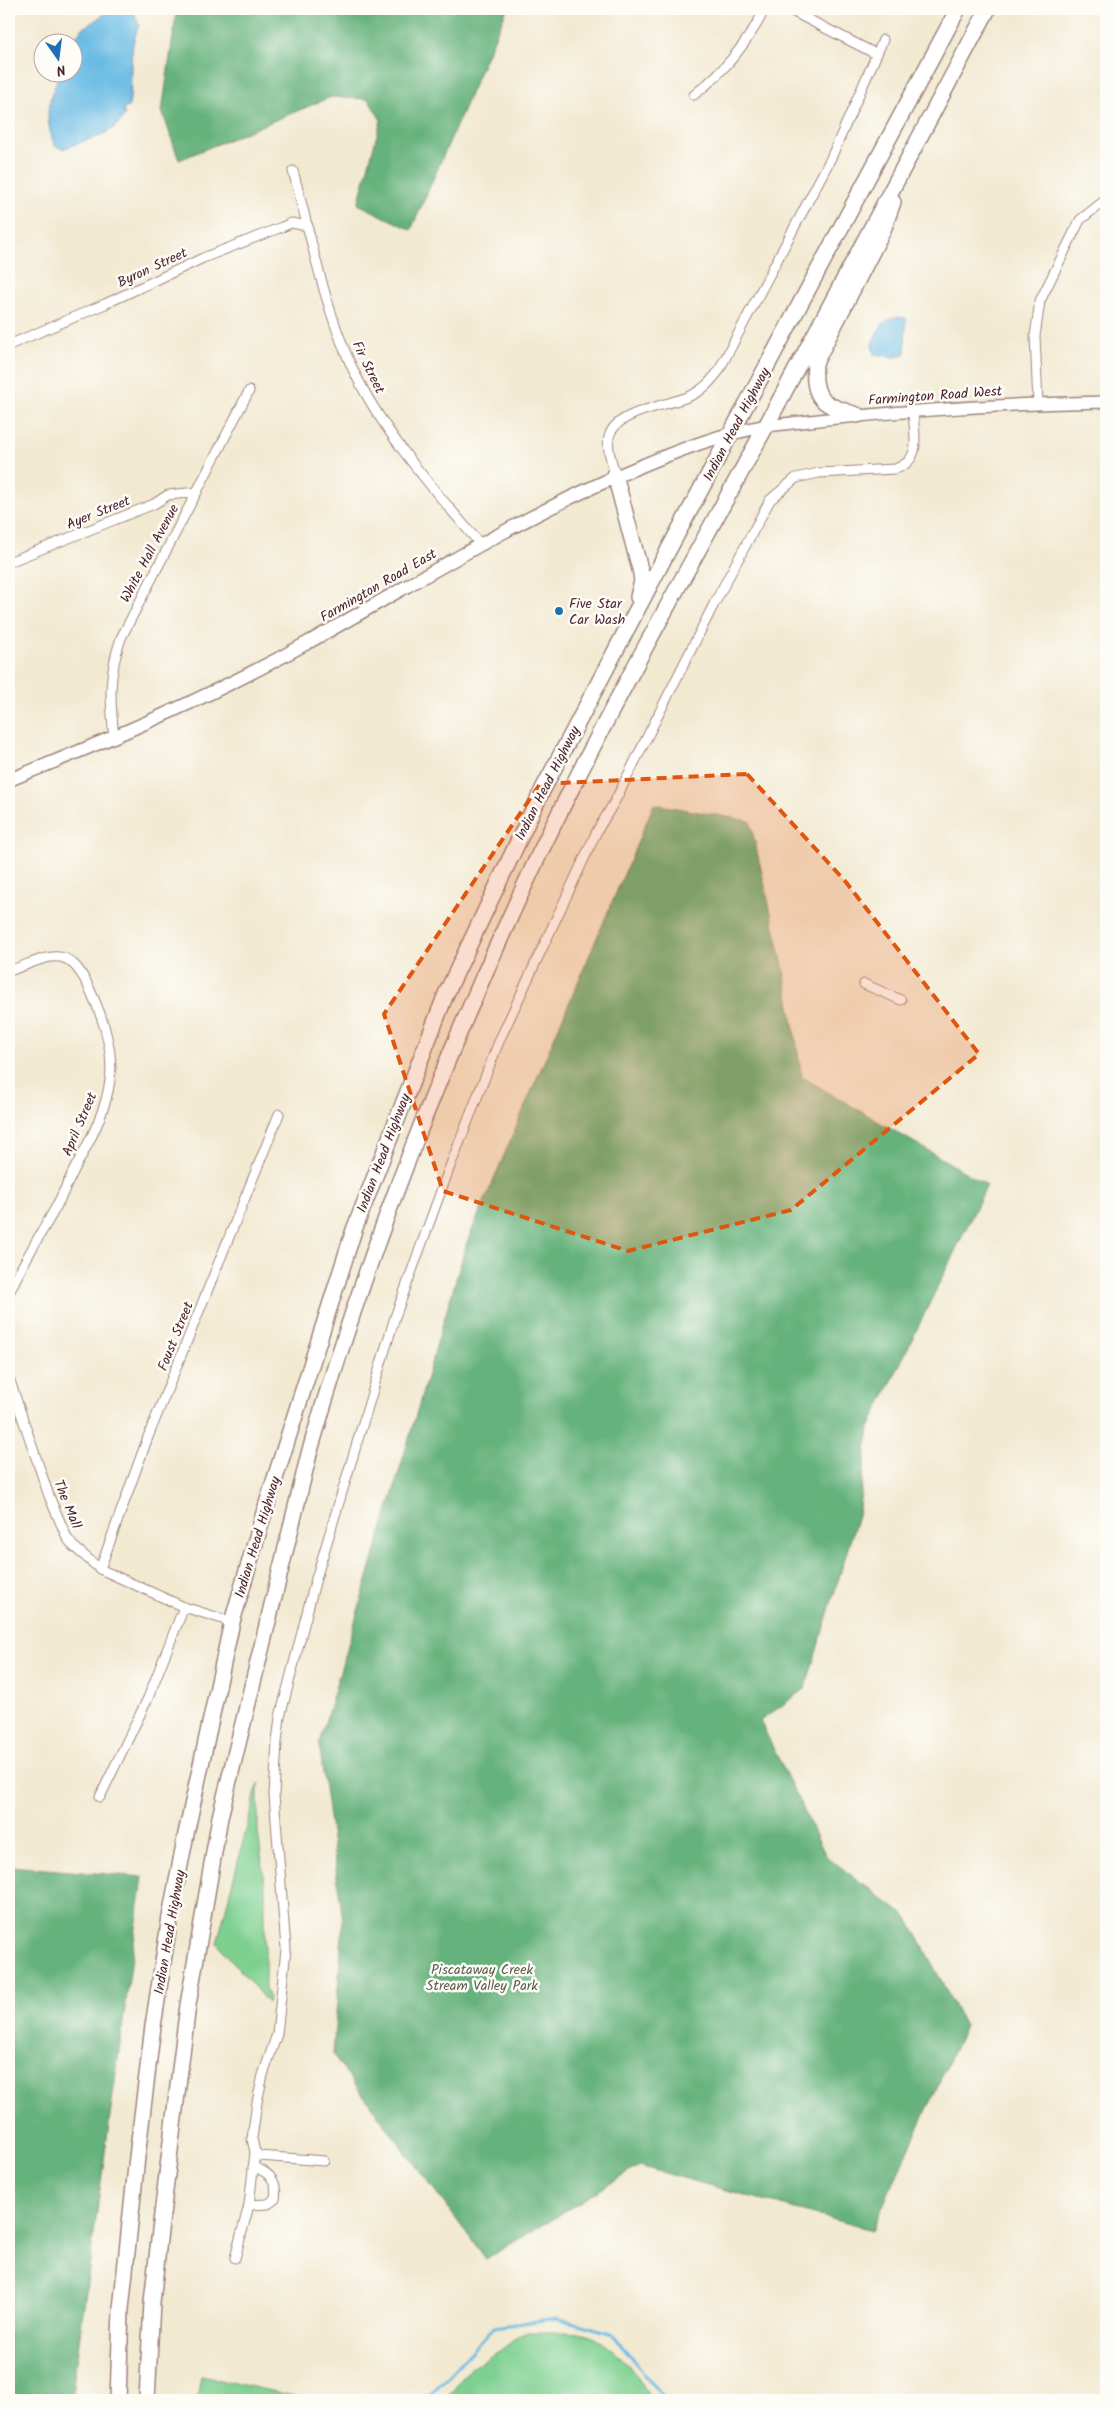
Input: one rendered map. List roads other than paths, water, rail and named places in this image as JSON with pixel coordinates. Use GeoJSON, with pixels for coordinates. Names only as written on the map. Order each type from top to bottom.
{"type":"FeatureCollection","features":[{"type":"Feature","properties":{"kind":"highway","name":"Indian Head Highway"},"geometry":{"type":"LineString","coordinates":[[118,2400],[121,2309],[153,2026],[182,1852],[232,1622],[264,1513],[354,1230],[446,994],[543,789],[958,9]]}},
{"type":"Feature","properties":{"kind":"highway","name":"Indian Head Highway"},"geometry":{"type":"LineString","coordinates":[[147,2400],[152,2302],[188,2005],[220,1818],[267,1622],[326,1397],[389,1211],[481,982],[536,860],[638,662],[988,9]]}},
{"type":"Feature","properties":{"kind":"highway"},"geometry":{"type":"LineString","coordinates":[[857,415],[830,407],[821,398],[814,380],[815,363],[883,230],[912,150]]}},
{"type":"Feature","properties":{"kind":"highway"},"geometry":{"type":"LineString","coordinates":[[614,656],[639,595],[642,581],[639,562],[616,475]]}},
{"type":"Feature","properties":{"kind":"main road","name":"Farmington Road East"},"geometry":{"type":"LineString","coordinates":[[9,780],[114,738],[247,677],[481,544],[554,505],[616,475],[732,432],[766,426]]}},
{"type":"Feature","properties":{"kind":"street"},"geometry":{"type":"LineString","coordinates":[[694,95],[733,58],[751,34],[764,9]]}},
{"type":"Feature","properties":{"kind":"street"},"geometry":{"type":"LineString","coordinates":[[788,9],[876,54]]}},
{"type":"Feature","properties":{"kind":"street"},"geometry":{"type":"LineString","coordinates":[[616,475],[608,446],[608,439],[614,427],[631,415],[691,395],[704,387],[718,372],[828,166],[883,40]]}},
{"type":"Feature","properties":{"kind":"street","name":"Fir Street"},"geometry":{"type":"LineString","coordinates":[[293,171],[325,297],[361,386],[415,467],[481,544]]}},
{"type":"Feature","properties":{"kind":"street"},"geometry":{"type":"LineString","coordinates":[[1038,404],[1035,336],[1040,301],[1080,220],[1104,201]]}},
{"type":"Feature","properties":{"kind":"street","name":"Byron Street"},"geometry":{"type":"LineString","coordinates":[[9,344],[105,304],[204,258],[291,223],[308,226]]}},
{"type":"Feature","properties":{"kind":"street","name":"White Hall Avenue"},"geometry":{"type":"LineString","coordinates":[[114,738],[110,692],[112,663],[130,617],[249,391]]}},
{"type":"Feature","properties":{"kind":"street","name":"Farmington Road West"},"geometry":{"type":"LineString","coordinates":[[766,426],[857,415],[1038,404],[1106,402]]}},
{"type":"Feature","properties":{"kind":"street"},"geometry":{"type":"LineString","coordinates":[[235,2258],[248,2205],[255,2152],[252,2139],[257,2102],[277,2034],[286,1949],[274,1794],[280,1717],[315,1582],[365,1413],[395,1317],[445,1178],[500,1040],[593,840],[770,500],[796,478],[819,473],[895,469],[906,465],[913,458],[914,411]]}},
{"type":"Feature","properties":{"kind":"street","name":"Ayer Street"},"geometry":{"type":"LineString","coordinates":[[9,562],[154,504],[168,495],[197,492]]}},
{"type":"Feature","properties":{"kind":"street","name":"April Street"},"geometry":{"type":"LineString","coordinates":[[9,972],[56,956],[70,959],[85,979],[96,1004],[108,1041],[111,1067],[110,1081],[103,1110],[86,1148],[9,1293]]}},
{"type":"Feature","properties":{"kind":"street"},"geometry":{"type":"LineString","coordinates":[[864,984],[901,1000]]}},
{"type":"Feature","properties":{"kind":"street","name":"Foust Street"},"geometry":{"type":"LineString","coordinates":[[100,1569],[152,1429],[279,1114]]}},
{"type":"Feature","properties":{"kind":"street","name":"The Mall"},"geometry":{"type":"LineString","coordinates":[[9,1378],[49,1496],[67,1538],[81,1555],[100,1569],[184,1607],[232,1622]]}},
{"type":"Feature","properties":{"kind":"street"},"geometry":{"type":"LineString","coordinates":[[100,1797],[148,1698],[184,1607]]}},
{"type":"Feature","properties":{"kind":"street"},"geometry":{"type":"LineString","coordinates":[[255,2152],[260,2156],[324,2161]]}},
{"type":"Feature","properties":{"kind":"street"},"geometry":{"type":"LineString","coordinates":[[248,2205],[268,2204],[275,2199],[277,2191],[273,2178],[263,2170],[253,2167]]}},
{"type":"Feature","properties":{"kind":"water"},"geometry":{"type":"Polygon","coordinates":[[[110,9],[125,9],[134,12],[139,25],[131,56],[129,106],[123,110],[125,115],[120,122],[106,133],[63,149],[55,146],[49,126],[48,109],[52,92],[56,82],[82,82],[82,32],[79,32],[110,9]]]}},
{"type":"Feature","properties":{"kind":"water"},"geometry":{"type":"Polygon","coordinates":[[[897,317],[906,318],[905,354],[895,357],[874,354],[872,344],[878,330],[887,321],[897,317]]]}},
{"type":"Feature","properties":{"kind":"waterway"},"geometry":{"type":"LineString","coordinates":[[425,2400],[494,2327],[557,2318],[611,2333],[666,2400]]}},
{"type":"Feature","properties":{"kind":"place","name":"Five Star Car Wash"},"geometry":{"type":"Point","coordinates":[559,611]}},
{"type":"Feature","properties":{"kind":"park label","name":"Piscataway Creek Stream Valley Park"},"geometry":{"type":"Point","coordinates":[482,1978]}}]}
